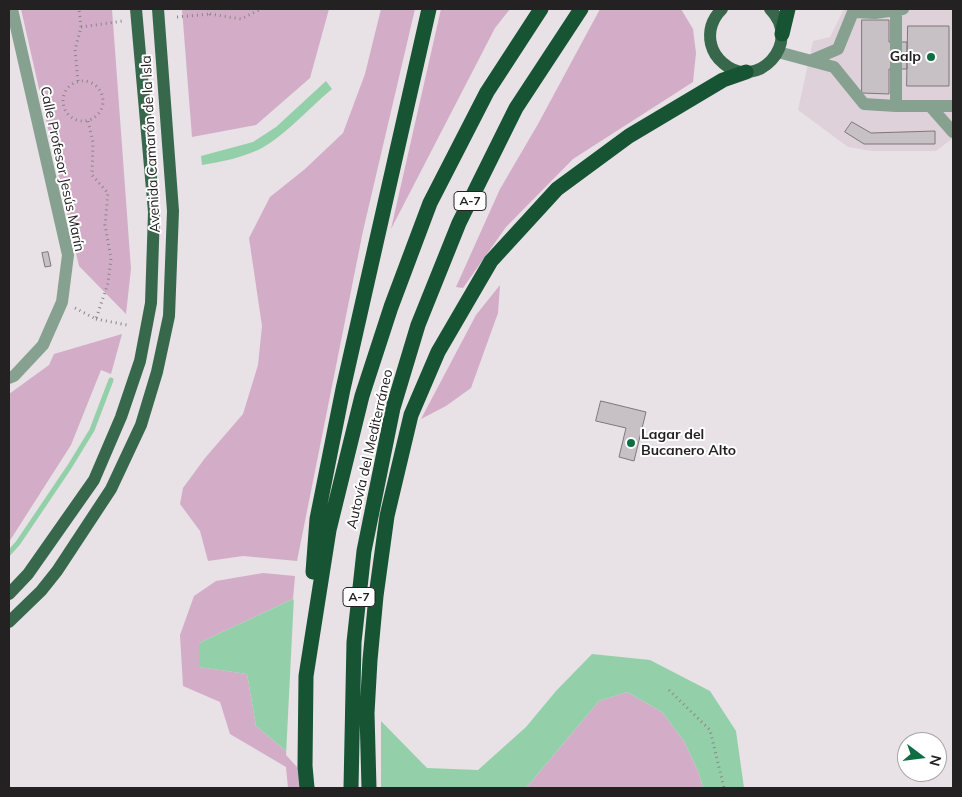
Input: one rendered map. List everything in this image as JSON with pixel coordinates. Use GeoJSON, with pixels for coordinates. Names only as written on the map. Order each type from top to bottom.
{"type":"FeatureCollection","features":[{"type":"Feature","properties":{"kind":"highway"},"geometry":{"type":"LineString","coordinates":[[306,676],[317,519],[343,389],[429,9]]}},
{"type":"Feature","properties":{"kind":"highway","name":"Autovía del Mediterráneo"},"geometry":{"type":"LineString","coordinates":[[307,788],[305,766],[306,676],[329,530],[362,396],[391,307],[430,203],[487,92],[541,9]]}},
{"type":"Feature","properties":{"kind":"highway","name":"Autovía del Mediterráneo"},"geometry":{"type":"LineString","coordinates":[[351,788],[354,642],[364,551],[393,408],[418,325],[459,222],[516,108],[581,9]]}},
{"type":"Feature","properties":{"kind":"highway"},"geometry":{"type":"LineString","coordinates":[[782,34],[788,9]]}},
{"type":"Feature","properties":{"kind":"highway"},"geometry":{"type":"LineString","coordinates":[[369,788],[367,713],[376,596],[387,516],[411,415],[438,352],[491,261],[557,189],[629,136],[723,80],[746,72]]}},
{"type":"Feature","properties":{"kind":"main road","name":"Avenida Camarón de la Isla"},"geometry":{"type":"LineString","coordinates":[[9,594],[28,574],[94,480],[121,417],[140,361],[151,302],[154,212],[136,9]]}},
{"type":"Feature","properties":{"kind":"main road","name":"Avenida Camarón de la Isla"},"geometry":{"type":"LineString","coordinates":[[9,622],[58,571],[111,488],[141,425],[157,372],[169,316],[173,211],[158,9]]}},
{"type":"Feature","properties":{"kind":"main road"},"geometry":{"type":"LineString","coordinates":[[717,10],[711,26],[712,48],[717,58],[726,66],[746,72],[756,71],[764,67],[778,52],[782,34],[781,25],[776,14],[770,9]]}},
{"type":"Feature","properties":{"kind":"street","name":"Calle Profesor Jesús Marín"},"geometry":{"type":"LineString","coordinates":[[9,378],[14,376],[43,345],[62,302],[68,255],[12,9]]}},
{"type":"Feature","properties":{"kind":"street"},"geometry":{"type":"LineString","coordinates":[[812,60],[838,49],[853,12],[875,13],[900,9],[896,106]]}},
{"type":"Feature","properties":{"kind":"street"},"geometry":{"type":"LineString","coordinates":[[778,52],[834,67],[864,104],[953,106]]}},
{"type":"Feature","properties":{"kind":"street"},"geometry":{"type":"LineString","coordinates":[[930,106],[953,132]]}},
{"type":"Feature","properties":{"kind":"path"},"geometry":{"type":"LineString","coordinates":[[78,81],[75,50],[81,27],[79,9]]}},
{"type":"Feature","properties":{"kind":"path"},"geometry":{"type":"LineString","coordinates":[[209,9],[210,14]]}},
{"type":"Feature","properties":{"kind":"path"},"geometry":{"type":"LineString","coordinates":[[177,17],[210,14],[241,19],[261,9]]}},
{"type":"Feature","properties":{"kind":"path"},"geometry":{"type":"LineString","coordinates":[[81,27],[124,21]]}},
{"type":"Feature","properties":{"kind":"path"},"geometry":{"type":"LineString","coordinates":[[78,81],[87,81],[95,85],[101,92],[103,100],[101,109],[96,117],[88,121],[78,121],[70,117],[64,110],[62,101],[64,92],[70,85],[78,81]]}},
{"type":"Feature","properties":{"kind":"path"},"geometry":{"type":"LineString","coordinates":[[88,121],[93,142],[92,175],[108,193],[105,225],[111,258],[108,283],[96,319]]}},
{"type":"Feature","properties":{"kind":"path"},"geometry":{"type":"LineString","coordinates":[[62,302],[96,319],[128,325]]}},
{"type":"Feature","properties":{"kind":"path"},"geometry":{"type":"LineString","coordinates":[[669,690],[710,730],[724,788]]}},
{"type":"Feature","properties":{"kind":"shaded area"},"geometry":{"type":"Polygon","coordinates":[[[21,9],[112,9],[131,269],[126,314],[79,266],[21,9]]]}},
{"type":"Feature","properties":{"kind":"shaded area"},"geometry":{"type":"Polygon","coordinates":[[[182,9],[329,9],[310,78],[256,125],[192,137],[182,9]]]}},
{"type":"Feature","properties":{"kind":"shaded area"},"geometry":{"type":"Polygon","coordinates":[[[381,9],[415,9],[363,231],[297,561],[243,556],[208,561],[200,531],[180,504],[183,488],[205,458],[243,414],[258,365],[262,326],[249,238],[270,197],[305,169],[343,133],[365,74],[381,9]]]}},
{"type":"Feature","properties":{"kind":"shaded area"},"geometry":{"type":"Polygon","coordinates":[[[441,9],[510,9],[495,28],[391,229],[441,9]]]}},
{"type":"Feature","properties":{"kind":"shaded area"},"geometry":{"type":"Polygon","coordinates":[[[600,9],[681,9],[693,29],[696,53],[693,82],[573,159],[506,227],[463,288],[456,287],[500,189],[538,124],[600,9]]]}},
{"type":"Feature","properties":{"kind":"shaded area"},"geometry":{"type":"Polygon","coordinates":[[[844,9],[953,9],[953,138],[936,151],[872,151],[848,147],[798,110],[813,41],[830,37],[844,9]]]}},
{"type":"Feature","properties":{"kind":"shaded area"},"geometry":{"type":"Polygon","coordinates":[[[326,81],[332,89],[277,138],[258,150],[223,161],[202,165],[201,156],[253,142],[276,127],[326,81]]]}},
{"type":"Feature","properties":{"kind":"shaded area"},"geometry":{"type":"Polygon","coordinates":[[[500,285],[498,313],[471,388],[446,406],[421,419],[476,315],[500,285]]]}},
{"type":"Feature","properties":{"kind":"shaded area"},"geometry":{"type":"Polygon","coordinates":[[[122,334],[111,374],[101,370],[71,445],[9,542],[9,394],[49,365],[54,354],[122,334]]]}},
{"type":"Feature","properties":{"kind":"shaded area"},"geometry":{"type":"Polygon","coordinates":[[[263,573],[295,576],[293,599],[199,643],[200,667],[247,674],[256,726],[286,751],[319,788],[288,788],[286,767],[230,734],[220,702],[183,686],[180,635],[194,596],[216,581],[263,573]]]}},
{"type":"Feature","properties":{"kind":"shaded area"},"geometry":{"type":"Polygon","coordinates":[[[293,599],[342,647],[380,720],[427,768],[478,770],[526,727],[556,691],[592,654],[650,660],[710,691],[736,731],[744,788],[703,788],[698,771],[684,741],[662,712],[627,692],[599,701],[526,788],[319,788],[286,751],[256,726],[247,674],[199,667],[199,643],[293,599]]]}},
{"type":"Feature","properties":{"kind":"shaded area"},"geometry":{"type":"Polygon","coordinates":[[[627,692],[662,712],[684,741],[698,771],[703,788],[526,788],[599,701],[627,692]]]}},
{"type":"Feature","properties":{"kind":"pier"},"geometry":{"type":"Polygon","coordinates":[[[294,596],[344,645],[381,715],[381,788],[316,788],[286,755],[294,596]]]}},
{"type":"Feature","properties":{"kind":"building"},"geometry":{"type":"Polygon","coordinates":[[[862,20],[889,20],[889,42],[907,42],[907,69],[889,69],[889,94],[862,93],[862,20]]]}},
{"type":"Feature","properties":{"kind":"building"},"geometry":{"type":"Polygon","coordinates":[[[908,26],[949,26],[949,86],[907,86],[908,26]]]}},
{"type":"Feature","properties":{"kind":"building"},"geometry":{"type":"Polygon","coordinates":[[[852,122],[871,133],[935,131],[935,144],[864,144],[845,132],[852,122]]]}},
{"type":"Feature","properties":{"kind":"building"},"geometry":{"type":"Polygon","coordinates":[[[48,252],[51,266],[45,267],[42,253],[48,252]]]}},
{"type":"Feature","properties":{"kind":"building","name":"Lagar del Bucanero Alto"},"geometry":{"type":"Polygon","coordinates":[[[601,401],[646,412],[634,461],[619,457],[626,428],[596,421],[601,401]]]}},
{"type":"Feature","properties":{"kind":"waterway"},"geometry":{"type":"LineString","coordinates":[[9,553],[18,543],[70,466],[92,430],[111,380]]}},
{"type":"Feature","properties":{"kind":"place","name":"Galp"},"geometry":{"type":"Point","coordinates":[931,57]}},
{"type":"Feature","properties":{"kind":"place","name":"Lagar del Bucanero Alto"},"geometry":{"type":"Point","coordinates":[631,443]}}]}
